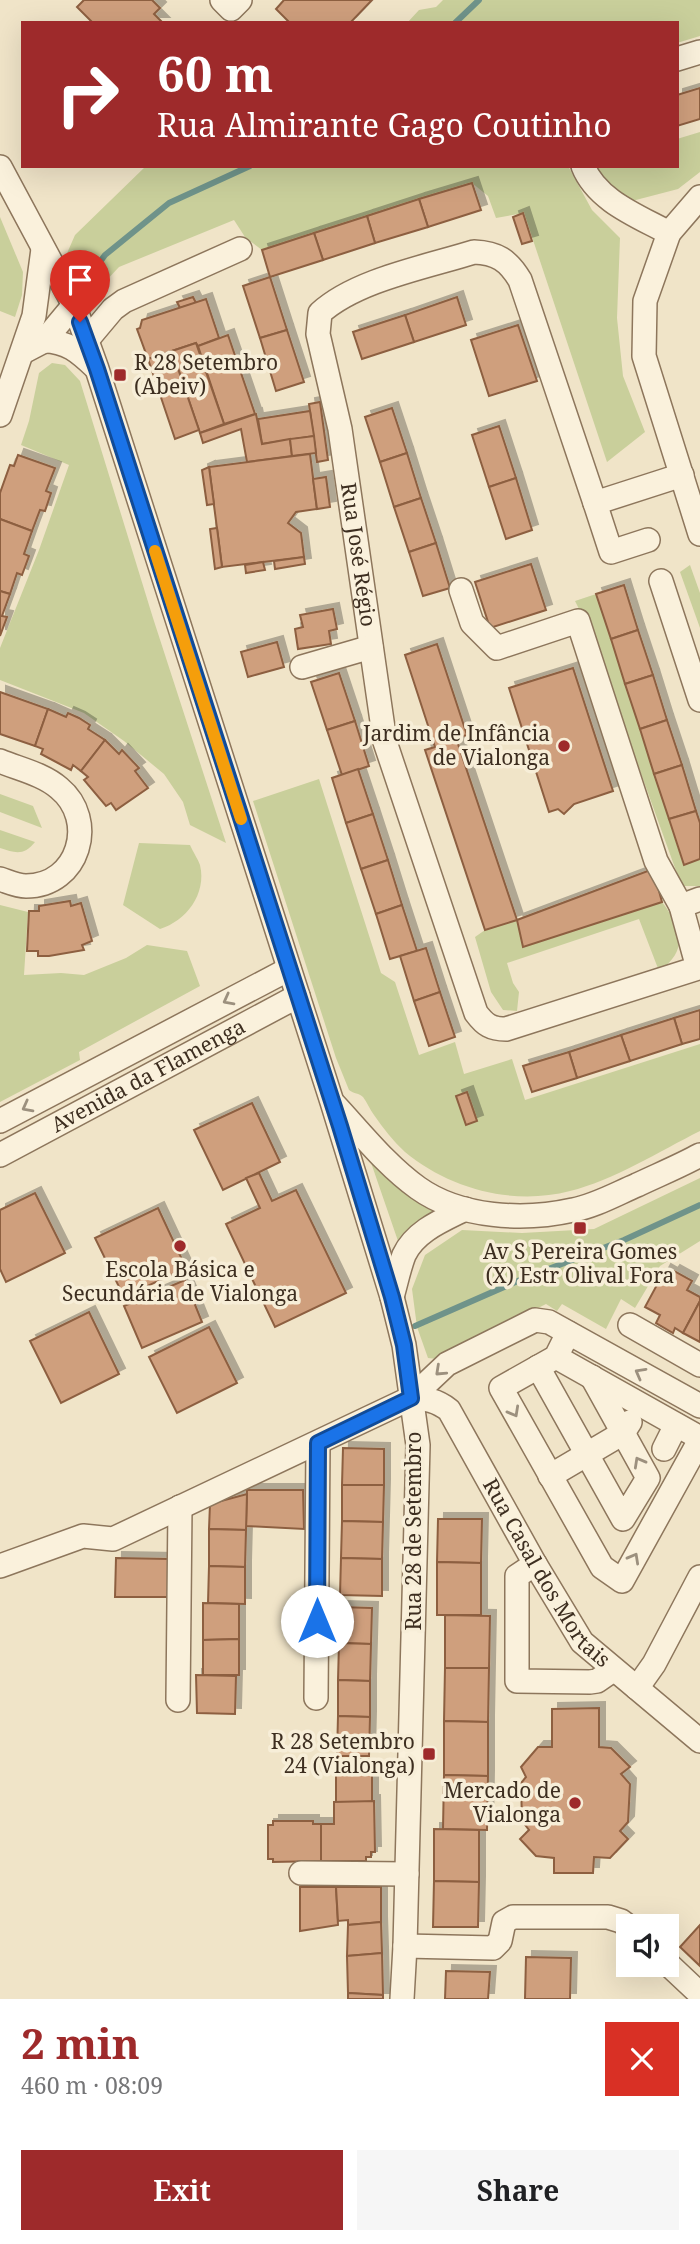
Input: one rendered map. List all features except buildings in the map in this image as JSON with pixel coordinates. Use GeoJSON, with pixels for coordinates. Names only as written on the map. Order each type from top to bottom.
{"type":"FeatureCollection","features":[{"type":"Feature","properties":{"kind":"street"},"geometry":{"type":"LineString","coordinates":[[222,0],[231,9],[240,0]]}},
{"type":"Feature","properties":{"kind":"street"},"geometry":{"type":"LineString","coordinates":[[679,59],[700,52]]}},
{"type":"Feature","properties":{"kind":"street","name":"Rua 28 de Setembro"},"geometry":{"type":"LineString","coordinates":[[0,167],[74,305],[97,369],[332,1102],[392,1297],[404,1345],[418,1445],[405,1946],[401,1999]]}},
{"type":"Feature","properties":{"kind":"street"},"geometry":{"type":"LineString","coordinates":[[584,168],[595,188],[618,205],[670,233]]}},
{"type":"Feature","properties":{"kind":"street"},"geometry":{"type":"LineString","coordinates":[[700,197],[670,233],[645,301],[644,356],[700,534]]}},
{"type":"Feature","properties":{"kind":"street"},"geometry":{"type":"LineString","coordinates":[[0,414],[34,316],[43,249]]}},
{"type":"Feature","properties":{"kind":"street"},"geometry":{"type":"LineString","coordinates":[[87,340],[113,309],[124,301],[240,249]]}},
{"type":"Feature","properties":{"kind":"street","name":"Rua José Régio"},"geometry":{"type":"LineString","coordinates":[[648,540],[611,552],[520,280],[501,257],[474,252],[354,289],[334,300],[320,313],[318,334],[340,429],[385,742],[476,1013],[484,1024],[495,1029],[506,1029],[698,968],[690,902]]}},
{"type":"Feature","properties":{"kind":"street"},"geometry":{"type":"LineString","coordinates":[[34,316],[49,308],[74,305]]}},
{"type":"Feature","properties":{"kind":"street"},"geometry":{"type":"LineString","coordinates":[[23,352],[44,341],[74,305]]}},
{"type":"Feature","properties":{"kind":"street"},"geometry":{"type":"LineString","coordinates":[[44,341],[55,341],[69,346],[81,353],[97,369]]}},
{"type":"Feature","properties":{"kind":"street"},"geometry":{"type":"LineString","coordinates":[[595,503],[682,475]]}},
{"type":"Feature","properties":{"kind":"street"},"geometry":{"type":"LineString","coordinates":[[661,581],[700,700]]}},
{"type":"Feature","properties":{"kind":"street"},"geometry":{"type":"LineString","coordinates":[[461,590],[472,623],[497,648],[578,621],[656,861],[690,902]]}},
{"type":"Feature","properties":{"kind":"street"},"geometry":{"type":"LineString","coordinates":[[302,667],[371,647]]}},
{"type":"Feature","properties":{"kind":"street"},"geometry":{"type":"LineString","coordinates":[[0,761],[48,780],[60,788],[75,811],[80,835],[70,866],[50,881],[25,886],[0,879]]}},
{"type":"Feature","properties":{"kind":"street","name":"Avenida da Flamenga"},"geometry":{"type":"LineString","coordinates":[[0,1121],[289,969]]}},
{"type":"Feature","properties":{"kind":"street","name":"Avenida da Flamenga"},"geometry":{"type":"LineString","coordinates":[[0,1155],[298,996]]}},
{"type":"Feature","properties":{"kind":"street"},"geometry":{"type":"LineString","coordinates":[[332,1102],[405,1178],[429,1195],[464,1209],[490,1214],[518,1215],[574,1210],[596,1203],[700,1155]]}},
{"type":"Feature","properties":{"kind":"street"},"geometry":{"type":"LineString","coordinates":[[392,1297],[404,1255],[414,1241],[431,1226],[464,1209]]}},
{"type":"Feature","properties":{"kind":"street"},"geometry":{"type":"LineString","coordinates":[[0,1566],[83,1536],[113,1539],[411,1398],[447,1364],[536,1320],[549,1322],[700,1406]]}},
{"type":"Feature","properties":{"kind":"street"},"geometry":{"type":"LineString","coordinates":[[629,1325],[700,1365]]}},
{"type":"Feature","properties":{"kind":"street"},"geometry":{"type":"LineString","coordinates":[[547,1362],[592,1377],[700,1439],[622,1581],[602,1567],[501,1388],[547,1362],[568,1333]]}},
{"type":"Feature","properties":{"kind":"street"},"geometry":{"type":"LineString","coordinates":[[547,1362],[587,1455],[623,1518],[648,1478],[592,1377]]}},
{"type":"Feature","properties":{"kind":"street","name":"Rua Casal dos Mortais"},"geometry":{"type":"LineString","coordinates":[[411,1398],[438,1401],[449,1410],[582,1642],[613,1670],[697,1731]]}},
{"type":"Feature","properties":{"kind":"street"},"geometry":{"type":"LineString","coordinates":[[550,1476],[623,1433],[640,1405]]}},
{"type":"Feature","properties":{"kind":"street"},"geometry":{"type":"LineString","coordinates":[[664,1449],[676,1425]]}},
{"type":"Feature","properties":{"kind":"street"},"geometry":{"type":"LineString","coordinates":[[317,1698],[318,1443]]}},
{"type":"Feature","properties":{"kind":"street"},"geometry":{"type":"LineString","coordinates":[[178,1700],[180,1507]]}},
{"type":"Feature","properties":{"kind":"street"},"geometry":{"type":"LineString","coordinates":[[535,1564],[517,1576],[517,1681],[590,1682],[597,1681],[613,1670]]}},
{"type":"Feature","properties":{"kind":"street"},"geometry":{"type":"LineString","coordinates":[[637,1688],[654,1664],[700,1577]]}},
{"type":"Feature","properties":{"kind":"street"},"geometry":{"type":"LineString","coordinates":[[301,1872],[407,1874]]}},
{"type":"Feature","properties":{"kind":"street"},"geometry":{"type":"LineString","coordinates":[[405,1946],[493,1948],[500,1941],[504,1922],[513,1917],[608,1917],[616,1919]]}},
{"type":"Feature","properties":{"kind":"street"},"geometry":{"type":"LineString","coordinates":[[679,1974],[700,1994]]}},
{"type":"Feature","properties":{"kind":"green space"},"geometry":{"type":"Polygon","coordinates":[[[443,0],[700,0],[700,36],[679,42],[679,21],[409,21],[419,10],[436,7],[443,0]]]}},
{"type":"Feature","properties":{"kind":"green space"},"geometry":{"type":"Polygon","coordinates":[[[700,132],[700,172],[678,189],[632,201],[598,174],[597,168],[679,168],[679,138],[700,132]]]}},
{"type":"Feature","properties":{"kind":"green space"},"geometry":{"type":"Polygon","coordinates":[[[144,168],[569,168],[592,210],[620,238],[617,318],[623,376],[645,432],[607,462],[524,213],[496,218],[488,196],[472,183],[262,250],[245,237],[234,220],[119,267],[89,299],[65,258],[75,235],[144,168]]]}},
{"type":"Feature","properties":{"kind":"green space"},"geometry":{"type":"Polygon","coordinates":[[[0,217],[23,272],[22,295],[15,317],[0,311],[0,217]]]}},
{"type":"Feature","properties":{"kind":"green space"},"geometry":{"type":"Polygon","coordinates":[[[52,363],[65,365],[80,381],[226,843],[190,825],[183,802],[164,774],[124,741],[84,713],[0,680],[0,648],[69,465],[21,445],[39,373],[52,363]]]}},
{"type":"Feature","properties":{"kind":"green space"},"geometry":{"type":"Polygon","coordinates":[[[690,565],[700,593],[700,628],[680,572],[690,565]]]}},
{"type":"Feature","properties":{"kind":"green space"},"geometry":{"type":"Polygon","coordinates":[[[596,594],[683,864],[700,859],[700,886],[683,886],[675,868],[589,629],[575,601],[596,594]]]}},
{"type":"Feature","properties":{"kind":"green space"},"geometry":{"type":"Polygon","coordinates":[[[319,779],[381,973],[395,982],[419,1055],[455,1042],[464,1074],[512,1059],[525,1100],[700,1044],[700,1131],[602,1180],[548,1195],[505,1195],[462,1185],[423,1165],[405,1152],[385,1130],[363,1097],[349,1090],[336,1058],[253,801],[319,779]]]}},
{"type":"Feature","properties":{"kind":"green space"},"geometry":{"type":"Polygon","coordinates":[[[0,794],[33,806],[42,828],[0,812],[0,794]]]}},
{"type":"Feature","properties":{"kind":"green space"},"geometry":{"type":"Polygon","coordinates":[[[0,830],[35,842],[27,850],[19,852],[0,848],[0,830]]]}},
{"type":"Feature","properties":{"kind":"green space"},"geometry":{"type":"Polygon","coordinates":[[[139,843],[190,845],[200,865],[200,886],[192,905],[178,920],[160,929],[123,905],[139,843]]]}},
{"type":"Feature","properties":{"kind":"green space"},"geometry":{"type":"Polygon","coordinates":[[[662,902],[674,921],[679,938],[675,955],[659,971],[639,919],[507,963],[513,983],[519,992],[517,1011],[503,1010],[491,992],[475,937],[485,930],[517,920],[523,947],[662,902]]]}},
{"type":"Feature","properties":{"kind":"green space"},"geometry":{"type":"Polygon","coordinates":[[[0,905],[28,912],[24,975],[84,975],[126,958],[147,945],[187,951],[200,986],[79,1052],[80,1060],[0,1102],[0,905]]]}},
{"type":"Feature","properties":{"kind":"green space"},"geometry":{"type":"Polygon","coordinates":[[[367,1151],[439,1210],[417,1222],[398,1241],[367,1151]]]}},
{"type":"Feature","properties":{"kind":"green space"},"geometry":{"type":"Polygon","coordinates":[[[700,1178],[700,1241],[660,1266],[635,1308],[621,1299],[606,1329],[562,1304],[557,1311],[546,1304],[437,1359],[428,1358],[417,1327],[412,1289],[425,1255],[462,1230],[522,1233],[594,1229],[700,1178]]]}},
{"type":"Feature","properties":{"kind":"waterway"},"geometry":{"type":"LineString","coordinates":[[457,21],[479,0]]}},
{"type":"Feature","properties":{"kind":"waterway"},"geometry":{"type":"LineString","coordinates":[[86,285],[105,255],[169,203],[246,168]]}},
{"type":"Feature","properties":{"kind":"waterway"},"geometry":{"type":"LineString","coordinates":[[415,1326],[520,1280],[624,1240],[700,1205]]}},
{"type":"Feature","properties":{"kind":"slow traffic"},"geometry":{"type":"LineString","coordinates":[[155,551],[241,819]]}},
{"type":"Feature","properties":{"kind":"place","name":"R 28 Setembro (Abeiv)"},"geometry":{"type":"Point","coordinates":[120,375]}},
{"type":"Feature","properties":{"kind":"place","name":"Jardim de Infância de Vialonga"},"geometry":{"type":"Point","coordinates":[564,746]}},
{"type":"Feature","properties":{"kind":"place","name":"Av S Pereira Gomes (X) Estr Olival Fora"},"geometry":{"type":"Point","coordinates":[580,1228]}},
{"type":"Feature","properties":{"kind":"place","name":"Escola Básica e Secundária de Vialonga"},"geometry":{"type":"Point","coordinates":[180,1246]}},
{"type":"Feature","properties":{"kind":"place","name":"R 28 Setembro 24 (Vialonga)"},"geometry":{"type":"Point","coordinates":[429,1754]}},
{"type":"Feature","properties":{"kind":"place","name":"Mercado de Vialonga"},"geometry":{"type":"Point","coordinates":[575,1803]}},
{"type":"Feature","properties":{"kind":"route"},"geometry":{"type":"LineString","coordinates":[[80,322],[332,1102],[392,1297],[404,1345],[411,1398],[318,1443],[317,1621]]}}]}
